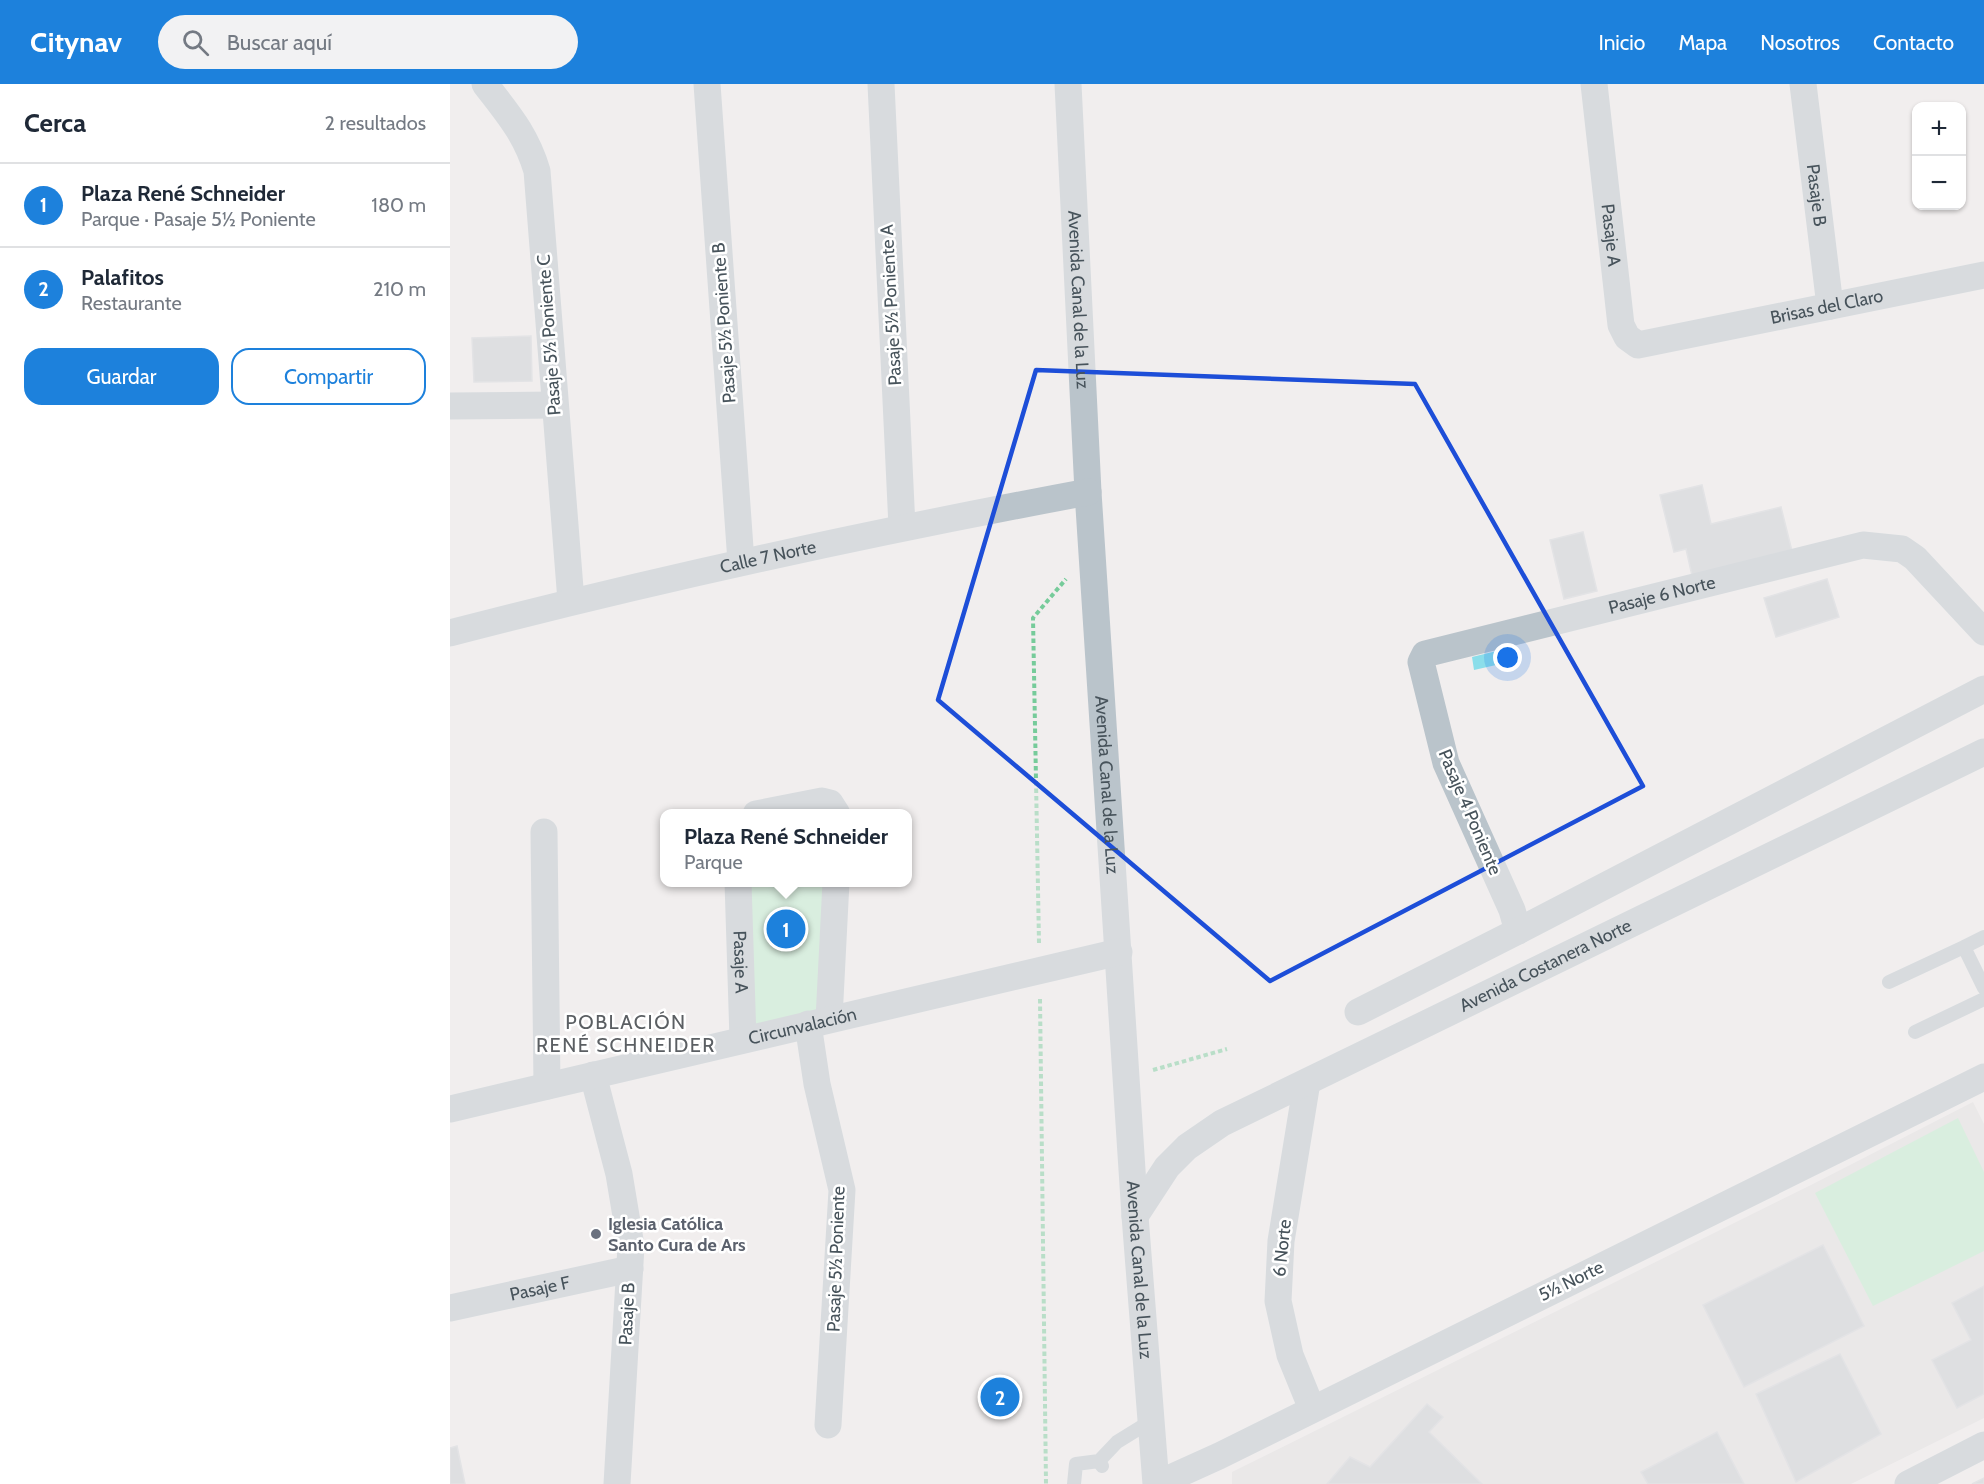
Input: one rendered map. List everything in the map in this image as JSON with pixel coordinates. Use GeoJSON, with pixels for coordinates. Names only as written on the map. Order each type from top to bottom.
{"type":"FeatureCollection","features":[{"type":"Feature","properties":{"kind":"street","name":"Pasaje 5½ Poniente C"},"geometry":{"type":"LineString","coordinates":[[485,84],[520,130],[530,148],[537,171],[571,601]]}},
{"type":"Feature","properties":{"kind":"street","name":"Pasaje 5½ Poniente B"},"geometry":{"type":"LineString","coordinates":[[707,84],[741,562]]}},
{"type":"Feature","properties":{"kind":"street","name":"Pasaje 5½ Poniente A"},"geometry":{"type":"LineString","coordinates":[[881,84],[902,527]]}},
{"type":"Feature","properties":{"kind":"street","name":"Avenida Canal de la Luz"},"geometry":{"type":"LineString","coordinates":[[1068,84],[1088,492],[1135,1216],[1156,1484]]}},
{"type":"Feature","properties":{"kind":"street","name":"Pasaje A"},"geometry":{"type":"LineString","coordinates":[[1594,84],[1621,325],[1628,337],[1638,345],[1671,339]]}},
{"type":"Feature","properties":{"kind":"street","name":"Pasaje B"},"geometry":{"type":"LineString","coordinates":[[1803,84],[1830,306]]}},
{"type":"Feature","properties":{"kind":"street","name":"Brisas del Claro"},"geometry":{"type":"LineString","coordinates":[[1671,339],[1984,275]]}},
{"type":"Feature","properties":{"kind":"street"},"geometry":{"type":"LineString","coordinates":[[450,406],[554,405]]}},
{"type":"Feature","properties":{"kind":"street","name":"Calle 7 Norte"},"geometry":{"type":"LineString","coordinates":[[450,633],[571,601],[741,562],[902,527],[1088,492]]}},
{"type":"Feature","properties":{"kind":"street","name":"Pasaje 6 Norte"},"geometry":{"type":"LineString","coordinates":[[1423,656],[1428,652],[1863,545],[1902,549],[1922,565],[1984,632]]}},
{"type":"Feature","properties":{"kind":"street","name":"Pasaje 4 Poniente"},"geometry":{"type":"LineString","coordinates":[[1423,656],[1421,662],[1446,763],[1512,910],[1518,931]]}},
{"type":"Feature","properties":{"kind":"street"},"geometry":{"type":"LineString","coordinates":[[1358,1012],[1984,689]]}},
{"type":"Feature","properties":{"kind":"street","name":"Avenida Costanera Norte"},"geometry":{"type":"LineString","coordinates":[[1135,1216],[1167,1167],[1187,1147],[1222,1123],[1984,752]]}},
{"type":"Feature","properties":{"kind":"street"},"geometry":{"type":"LineString","coordinates":[[775,809],[812,801],[822,801],[834,808]]}},
{"type":"Feature","properties":{"kind":"street"},"geometry":{"type":"LineString","coordinates":[[544,832],[547,1086]]}},
{"type":"Feature","properties":{"kind":"street","name":"Pasaje A"},"geometry":{"type":"LineString","coordinates":[[738,887],[743,1039]]}},
{"type":"Feature","properties":{"kind":"street","name":"Pasaje 5½ Poniente"},"geometry":{"type":"LineString","coordinates":[[828,1425],[842,1190],[817,1084],[818,1022],[835,887]]}},
{"type":"Feature","properties":{"kind":"street","name":"Circunvalación"},"geometry":{"type":"LineString","coordinates":[[450,1109],[1119,952]]}},
{"type":"Feature","properties":{"kind":"street","name":"Pasaje B"},"geometry":{"type":"LineString","coordinates":[[593,1075],[619,1174],[631,1246],[617,1484]]}},
{"type":"Feature","properties":{"kind":"street","name":"5½ Norte"},"geometry":{"type":"LineString","coordinates":[[1156,1484],[1219,1456],[1984,1077]]}},
{"type":"Feature","properties":{"kind":"street","name":"6 Norte"},"geometry":{"type":"LineString","coordinates":[[1307,1082],[1281,1240],[1278,1300],[1290,1355],[1312,1409]]}},
{"type":"Feature","properties":{"kind":"street","name":"Pasaje F"},"geometry":{"type":"LineString","coordinates":[[450,1308],[630,1269]]}},
{"type":"Feature","properties":{"kind":"street"},"geometry":{"type":"LineString","coordinates":[[1908,1484],[1984,1445]]}},
{"type":"Feature","properties":{"kind":"lane"},"geometry":{"type":"LineString","coordinates":[[1889,982],[1984,937]]}},
{"type":"Feature","properties":{"kind":"lane"},"geometry":{"type":"LineString","coordinates":[[1964,947],[1984,988]]}},
{"type":"Feature","properties":{"kind":"lane"},"geometry":{"type":"LineString","coordinates":[[1915,1032],[1984,999]]}},
{"type":"Feature","properties":{"kind":"lane"},"geometry":{"type":"LineString","coordinates":[[1074,1484],[1076,1464],[1101,1463],[1123,1437],[1151,1421]]}},
{"type":"Feature","properties":{"kind":"path"},"geometry":{"type":"LineString","coordinates":[[1046,1484],[1033,618],[1092,549]]}},
{"type":"Feature","properties":{"kind":"path"},"geometry":{"type":"LineString","coordinates":[[1127,1078],[1227,1049]]}},
{"type":"Feature","properties":{"kind":"highlighted area"},"geometry":{"type":"Polygon","coordinates":[[[1036,370],[1415,384],[1643,786],[1270,981],[938,700],[1036,370]]]}},
{"type":"Feature","properties":{"kind":"shaded area"},"geometry":{"type":"Polygon","coordinates":[[[1973,1102],[1984,1124],[1984,1418],[1851,1484],[1232,1484],[1232,1472],[1811,1185],[1973,1102]]]}},
{"type":"Feature","properties":{"kind":"green space"},"geometry":{"type":"Polygon","coordinates":[[[738,887],[836,887],[829,1019],[743,1039],[738,887]]]}},
{"type":"Feature","properties":{"kind":"green space"},"geometry":{"type":"Polygon","coordinates":[[[1958,1118],[1984,1172],[1984,1251],[1873,1306],[1815,1193],[1958,1118]]]}},
{"type":"Feature","properties":{"kind":"water"},"geometry":{"type":"Polygon","coordinates":[[[1509,648],[1514,666],[1508,669],[1505,663],[1474,670],[1472,657],[1509,648]]]}},
{"type":"Feature","properties":{"kind":"building"},"geometry":{"type":"Polygon","coordinates":[[[531,336],[532,381],[474,382],[472,338],[531,336]]]}},
{"type":"Feature","properties":{"kind":"building"},"geometry":{"type":"Polygon","coordinates":[[[1702,485],[1711,524],[1781,507],[1793,555],[1693,580],[1686,549],[1674,552],[1660,495],[1702,485]]]}},
{"type":"Feature","properties":{"kind":"building"},"geometry":{"type":"Polygon","coordinates":[[[1583,532],[1597,591],[1564,599],[1550,540],[1583,532]]]}},
{"type":"Feature","properties":{"kind":"building"},"geometry":{"type":"Polygon","coordinates":[[[1827,579],[1839,617],[1776,637],[1764,598],[1827,579]]]}},
{"type":"Feature","properties":{"kind":"building"},"geometry":{"type":"Polygon","coordinates":[[[1823,1245],[1864,1326],[1744,1387],[1703,1305],[1823,1245]]]}},
{"type":"Feature","properties":{"kind":"building"},"geometry":{"type":"Polygon","coordinates":[[[1984,1286],[1984,1394],[1957,1408],[1932,1360],[1971,1340],[1952,1303],[1984,1286]]]}},
{"type":"Feature","properties":{"kind":"building"},"geometry":{"type":"Polygon","coordinates":[[[1840,1354],[1881,1434],[1796,1482],[1756,1394],[1840,1354]]]}},
{"type":"Feature","properties":{"kind":"building"},"geometry":{"type":"Polygon","coordinates":[[[1427,1404],[1443,1417],[1429,1432],[1482,1484],[1327,1484],[1350,1457],[1370,1467],[1427,1404]]]}},
{"type":"Feature","properties":{"kind":"building"},"geometry":{"type":"Polygon","coordinates":[[[1717,1432],[1744,1484],[1648,1484],[1641,1472],[1717,1432]]]}},
{"type":"Feature","properties":{"kind":"building"},"geometry":{"type":"Polygon","coordinates":[[[457,1446],[465,1484],[450,1484],[450,1448],[457,1446]]]}},
{"type":"Feature","properties":{"kind":"building"},"geometry":{"type":"Polygon","coordinates":[[[1984,1478],[1984,1484],[1972,1484],[1984,1478]]]}},
{"type":"Feature","properties":{"kind":"place","name":"Plaza René Schneider"},"geometry":{"type":"Point","coordinates":[786,929]}},
{"type":"Feature","properties":{"kind":"place","name":"Iglesia Católica Santo Cura de Ars"},"geometry":{"type":"Point","coordinates":[596,1234]}},
{"type":"Feature","properties":{"kind":"place","name":"Palafitos"},"geometry":{"type":"Point","coordinates":[1000,1397]}},
{"type":"Feature","properties":{"kind":"district","name":"POBLACIÓN RENÉ SCHNEIDER"},"geometry":{"type":"Point","coordinates":[626,1034]}}]}
